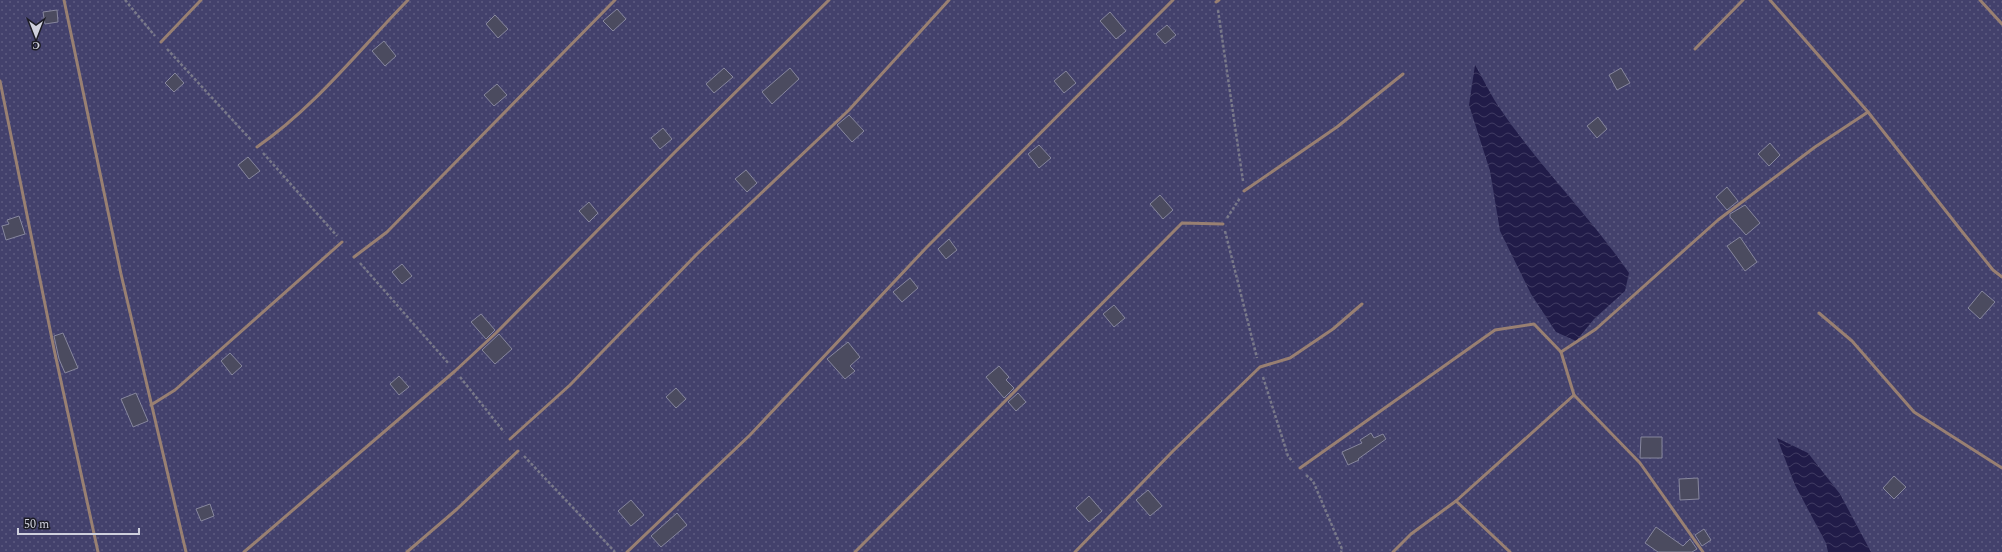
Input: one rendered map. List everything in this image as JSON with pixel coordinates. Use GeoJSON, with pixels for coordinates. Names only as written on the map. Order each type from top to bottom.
{"type":"FeatureCollection","features":[{"type":"Feature","properties":{"kind":"lane"},"geometry":{"type":"LineString","coordinates":[[64,0],[121,274],[186,552]]}},
{"type":"Feature","properties":{"kind":"lane"},"geometry":{"type":"LineString","coordinates":[[161,42],[201,0]]}},
{"type":"Feature","properties":{"kind":"lane"},"geometry":{"type":"LineString","coordinates":[[257,147],[272,137],[319,96],[408,0]]}},
{"type":"Feature","properties":{"kind":"lane"},"geometry":{"type":"LineString","coordinates":[[354,257],[387,232],[615,0]]}},
{"type":"Feature","properties":{"kind":"lane"},"geometry":{"type":"LineString","coordinates":[[244,552],[455,371],[496,333],[675,152],[829,0]]}},
{"type":"Feature","properties":{"kind":"lane"},"geometry":{"type":"LineString","coordinates":[[510,439],[570,385],[697,254],[849,110],[949,0]]}},
{"type":"Feature","properties":{"kind":"lane"},"geometry":{"type":"LineString","coordinates":[[627,552],[750,435],[926,248],[1173,0]]}},
{"type":"Feature","properties":{"kind":"lane"},"geometry":{"type":"LineString","coordinates":[[1694,49],[1743,0]]}},
{"type":"Feature","properties":{"kind":"lane"},"geometry":{"type":"LineString","coordinates":[[1770,0],[1868,112],[1960,229],[1994,270],[2002,277]]}},
{"type":"Feature","properties":{"kind":"lane"},"geometry":{"type":"LineString","coordinates":[[1980,0],[2002,24]]}},
{"type":"Feature","properties":{"kind":"lane"},"geometry":{"type":"LineString","coordinates":[[1244,191],[1337,127],[1403,74]]}},
{"type":"Feature","properties":{"kind":"lane"},"geometry":{"type":"LineString","coordinates":[[0,81],[54,349],[98,552]]}},
{"type":"Feature","properties":{"kind":"lane"},"geometry":{"type":"LineString","coordinates":[[1561,352],[1596,329],[1718,220],[1815,147],[1868,112]]}},
{"type":"Feature","properties":{"kind":"lane"},"geometry":{"type":"LineString","coordinates":[[855,552],[1182,223],[1224,224]]}},
{"type":"Feature","properties":{"kind":"lane"},"geometry":{"type":"LineString","coordinates":[[152,405],[175,390],[342,242]]}},
{"type":"Feature","properties":{"kind":"lane"},"geometry":{"type":"LineString","coordinates":[[1075,552],[1173,451],[1260,367],[1290,358],[1333,329],[1362,304]]}},
{"type":"Feature","properties":{"kind":"lane"},"geometry":{"type":"LineString","coordinates":[[1818,313],[1852,341],[1914,412],[2002,468]]}},
{"type":"Feature","properties":{"kind":"lane"},"geometry":{"type":"LineString","coordinates":[[1300,468],[1495,330],[1534,324],[1561,352],[1574,395],[1640,463],[1703,552]]}},
{"type":"Feature","properties":{"kind":"lane"},"geometry":{"type":"LineString","coordinates":[[1393,552],[1411,534],[1456,501],[1574,395]]}},
{"type":"Feature","properties":{"kind":"lane"},"geometry":{"type":"LineString","coordinates":[[407,552],[458,509],[518,451]]}},
{"type":"Feature","properties":{"kind":"lane"},"geometry":{"type":"LineString","coordinates":[[1456,501],[1510,552]]}},
{"type":"Feature","properties":{"kind":"path"},"geometry":{"type":"LineString","coordinates":[[125,0],[161,42],[342,242]]}},
{"type":"Feature","properties":{"kind":"path"},"geometry":{"type":"LineString","coordinates":[[1218,1],[1244,191],[1224,224],[1260,367],[1288,456],[1313,481],[1342,548],[1341,552]]}},
{"type":"Feature","properties":{"kind":"path"},"geometry":{"type":"LineString","coordinates":[[354,257],[455,371],[510,439]]}},
{"type":"Feature","properties":{"kind":"path"},"geometry":{"type":"LineString","coordinates":[[518,451],[615,552]]}},
{"type":"Feature","properties":{"kind":"shaded area"},"geometry":{"type":"Polygon","coordinates":[[[0,0],[2002,0],[2002,552],[0,552],[0,0]]]}},
{"type":"Feature","properties":{"kind":"water"},"geometry":{"type":"Polygon","coordinates":[[[1475,65],[1497,105],[1516,131],[1614,252],[1629,273],[1625,291],[1594,319],[1576,341],[1556,332],[1531,294],[1500,231],[1490,171],[1469,105],[1475,65]]]}},
{"type":"Feature","properties":{"kind":"water"},"geometry":{"type":"Polygon","coordinates":[[[1777,438],[1808,453],[1840,494],[1871,552],[1828,552],[1826,543],[1795,485],[1777,438]]]}},
{"type":"Feature","properties":{"kind":"building"},"geometry":{"type":"Polygon","coordinates":[[[617,9],[626,19],[613,31],[603,21],[617,9]]]}},
{"type":"Feature","properties":{"kind":"building"},"geometry":{"type":"Polygon","coordinates":[[[57,10],[58,22],[45,24],[43,12],[57,10]]]}},
{"type":"Feature","properties":{"kind":"building"},"geometry":{"type":"Polygon","coordinates":[[[1110,12],[1126,31],[1116,39],[1100,21],[1110,12]]]}},
{"type":"Feature","properties":{"kind":"building"},"geometry":{"type":"Polygon","coordinates":[[[495,15],[508,29],[498,38],[486,24],[495,15]]]}},
{"type":"Feature","properties":{"kind":"building"},"geometry":{"type":"Polygon","coordinates":[[[1167,25],[1176,35],[1165,44],[1156,34],[1167,25]]]}},
{"type":"Feature","properties":{"kind":"building"},"geometry":{"type":"Polygon","coordinates":[[[384,41],[396,56],[385,66],[372,51],[384,41]]]}},
{"type":"Feature","properties":{"kind":"building"},"geometry":{"type":"Polygon","coordinates":[[[724,68],[733,77],[714,93],[706,84],[724,68]]]}},
{"type":"Feature","properties":{"kind":"building"},"geometry":{"type":"Polygon","coordinates":[[[790,68],[799,79],[772,104],[762,92],[790,68]]]}},
{"type":"Feature","properties":{"kind":"building"},"geometry":{"type":"Polygon","coordinates":[[[1621,68],[1630,83],[1617,90],[1609,75],[1621,68]]]}},
{"type":"Feature","properties":{"kind":"building"},"geometry":{"type":"Polygon","coordinates":[[[1066,71],[1076,83],[1064,93],[1054,81],[1066,71]]]}},
{"type":"Feature","properties":{"kind":"building"},"geometry":{"type":"Polygon","coordinates":[[[175,73],[184,83],[174,92],[165,83],[175,73]]]}},
{"type":"Feature","properties":{"kind":"building"},"geometry":{"type":"Polygon","coordinates":[[[497,84],[507,95],[494,106],[484,95],[497,84]]]}},
{"type":"Feature","properties":{"kind":"building"},"geometry":{"type":"Polygon","coordinates":[[[849,115],[864,131],[852,142],[837,125],[849,115]]]}},
{"type":"Feature","properties":{"kind":"building"},"geometry":{"type":"Polygon","coordinates":[[[1598,117],[1607,129],[1597,138],[1587,126],[1598,117]]]}},
{"type":"Feature","properties":{"kind":"building"},"geometry":{"type":"Polygon","coordinates":[[[663,128],[672,139],[660,149],[651,138],[663,128]]]}},
{"type":"Feature","properties":{"kind":"building"},"geometry":{"type":"Polygon","coordinates":[[[1770,143],[1780,155],[1769,166],[1758,154],[1770,143]]]}},
{"type":"Feature","properties":{"kind":"building"},"geometry":{"type":"Polygon","coordinates":[[[1039,145],[1051,158],[1039,168],[1028,154],[1039,145]]]}},
{"type":"Feature","properties":{"kind":"building"},"geometry":{"type":"Polygon","coordinates":[[[248,157],[260,171],[249,179],[238,165],[248,157]]]}},
{"type":"Feature","properties":{"kind":"building"},"geometry":{"type":"Polygon","coordinates":[[[746,170],[757,183],[747,192],[735,179],[746,170]]]}},
{"type":"Feature","properties":{"kind":"building"},"geometry":{"type":"Polygon","coordinates":[[[1727,187],[1738,201],[1727,210],[1716,197],[1727,187]]]}},
{"type":"Feature","properties":{"kind":"building"},"geometry":{"type":"Polygon","coordinates":[[[1160,195],[1173,210],[1163,219],[1150,204],[1160,195]]]}},
{"type":"Feature","properties":{"kind":"building"},"geometry":{"type":"Polygon","coordinates":[[[589,202],[598,213],[589,222],[579,211],[589,202]]]}},
{"type":"Feature","properties":{"kind":"building"},"geometry":{"type":"Polygon","coordinates":[[[1745,205],[1760,223],[1746,235],[1730,217],[1730,214],[1745,205]]]}},
{"type":"Feature","properties":{"kind":"building"},"geometry":{"type":"Polygon","coordinates":[[[19,216],[25,234],[6,240],[2,226],[9,224],[7,220],[19,216]]]}},
{"type":"Feature","properties":{"kind":"building"},"geometry":{"type":"Polygon","coordinates":[[[1740,237],[1757,262],[1745,271],[1727,246],[1740,237]]]}},
{"type":"Feature","properties":{"kind":"building"},"geometry":{"type":"Polygon","coordinates":[[[949,239],[957,250],[946,259],[938,249],[949,239]]]}},
{"type":"Feature","properties":{"kind":"building"},"geometry":{"type":"Polygon","coordinates":[[[402,264],[412,276],[402,284],[392,272],[402,264]]]}},
{"type":"Feature","properties":{"kind":"building"},"geometry":{"type":"Polygon","coordinates":[[[910,278],[918,288],[902,302],[893,292],[910,278]]]}},
{"type":"Feature","properties":{"kind":"building"},"geometry":{"type":"Polygon","coordinates":[[[1982,291],[1995,302],[1980,319],[1968,308],[1982,291]]]}},
{"type":"Feature","properties":{"kind":"building"},"geometry":{"type":"Polygon","coordinates":[[[1114,305],[1125,318],[1114,327],[1103,314],[1114,305]]]}},
{"type":"Feature","properties":{"kind":"building"},"geometry":{"type":"Polygon","coordinates":[[[481,314],[495,330],[486,339],[471,322],[481,314]]]}},
{"type":"Feature","properties":{"kind":"building"},"geometry":{"type":"Polygon","coordinates":[[[63,333],[78,368],[65,373],[59,359],[54,336],[63,333]]]}},
{"type":"Feature","properties":{"kind":"building"},"geometry":{"type":"Polygon","coordinates":[[[499,334],[512,349],[495,364],[482,350],[499,334]]]}},
{"type":"Feature","properties":{"kind":"building"},"geometry":{"type":"Polygon","coordinates":[[[848,342],[860,357],[850,366],[855,371],[845,379],[827,359],[848,342]]]}},
{"type":"Feature","properties":{"kind":"building"},"geometry":{"type":"Polygon","coordinates":[[[230,353],[242,366],[232,375],[221,361],[230,353]]]}},
{"type":"Feature","properties":{"kind":"building"},"geometry":{"type":"Polygon","coordinates":[[[999,366],[1009,377],[1006,380],[1014,388],[1004,398],[986,377],[999,366]]]}},
{"type":"Feature","properties":{"kind":"building"},"geometry":{"type":"Polygon","coordinates":[[[399,376],[409,387],[399,395],[390,384],[399,376]]]}},
{"type":"Feature","properties":{"kind":"building"},"geometry":{"type":"Polygon","coordinates":[[[676,388],[686,399],[676,408],[666,397],[676,388]]]}},
{"type":"Feature","properties":{"kind":"building"},"geometry":{"type":"Polygon","coordinates":[[[136,393],[148,421],[133,427],[121,399],[136,393]]]}},
{"type":"Feature","properties":{"kind":"building"},"geometry":{"type":"Polygon","coordinates":[[[1018,393],[1026,402],[1016,411],[1008,402],[1018,393]]]}},
{"type":"Feature","properties":{"kind":"building"},"geometry":{"type":"Polygon","coordinates":[[[1371,433],[1374,438],[1383,434],[1386,439],[1358,459],[1359,460],[1348,465],[1342,452],[1362,443],[1360,440],[1371,433]]]}},
{"type":"Feature","properties":{"kind":"building"},"geometry":{"type":"Polygon","coordinates":[[[1641,437],[1662,437],[1662,458],[1640,458],[1641,437]]]}},
{"type":"Feature","properties":{"kind":"building"},"geometry":{"type":"Polygon","coordinates":[[[1894,476],[1906,487],[1894,499],[1883,488],[1894,476]]]}},
{"type":"Feature","properties":{"kind":"building"},"geometry":{"type":"Polygon","coordinates":[[[1698,478],[1699,499],[1680,500],[1679,479],[1698,478]]]}},
{"type":"Feature","properties":{"kind":"building"},"geometry":{"type":"Polygon","coordinates":[[[1148,490],[1162,506],[1150,516],[1136,500],[1148,490]]]}},
{"type":"Feature","properties":{"kind":"building"},"geometry":{"type":"Polygon","coordinates":[[[1089,496],[1102,511],[1089,522],[1076,508],[1089,496]]]}},
{"type":"Feature","properties":{"kind":"building"},"geometry":{"type":"Polygon","coordinates":[[[631,500],[644,515],[631,526],[618,511],[631,500]]]}},
{"type":"Feature","properties":{"kind":"building"},"geometry":{"type":"Polygon","coordinates":[[[210,504],[214,516],[201,521],[196,509],[210,504]]]}},
{"type":"Feature","properties":{"kind":"building"},"geometry":{"type":"Polygon","coordinates":[[[677,513],[687,525],[661,547],[651,536],[677,513]]]}},
{"type":"Feature","properties":{"kind":"building"},"geometry":{"type":"Polygon","coordinates":[[[1656,527],[1683,546],[1690,539],[1697,549],[1692,552],[1658,552],[1645,543],[1656,527]]]}},
{"type":"Feature","properties":{"kind":"building"},"geometry":{"type":"Polygon","coordinates":[[[1704,529],[1711,540],[1702,546],[1695,535],[1704,529]]]}}]}
